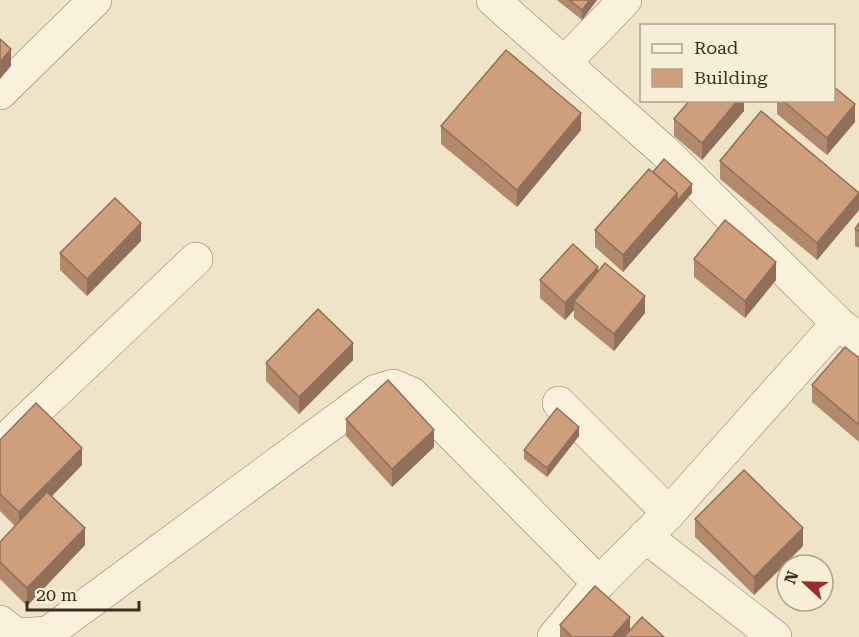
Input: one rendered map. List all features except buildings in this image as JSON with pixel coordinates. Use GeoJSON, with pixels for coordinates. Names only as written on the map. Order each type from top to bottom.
{"type":"FeatureCollection","features":[{"type":"Feature","properties":{"kind":"street"},"geometry":{"type":"LineString","coordinates":[[0,93],[95,0]]}},
{"type":"Feature","properties":{"kind":"street"},"geometry":{"type":"LineString","coordinates":[[494,0],[664,151],[849,332],[599,583],[554,637]]}},
{"type":"Feature","properties":{"kind":"street"},"geometry":{"type":"LineString","coordinates":[[565,62],[625,0]]}},
{"type":"Feature","properties":{"kind":"street"},"geometry":{"type":"LineString","coordinates":[[0,445],[196,259]]}},
{"type":"Feature","properties":{"kind":"street"},"geometry":{"type":"LineString","coordinates":[[0,622],[17,635],[48,633],[375,392],[393,386],[412,394],[599,583]]}},
{"type":"Feature","properties":{"kind":"street"},"geometry":{"type":"LineString","coordinates":[[559,403],[669,513]]}},
{"type":"Feature","properties":{"kind":"street"},"geometry":{"type":"LineString","coordinates":[[645,536],[775,637]]}}]}
